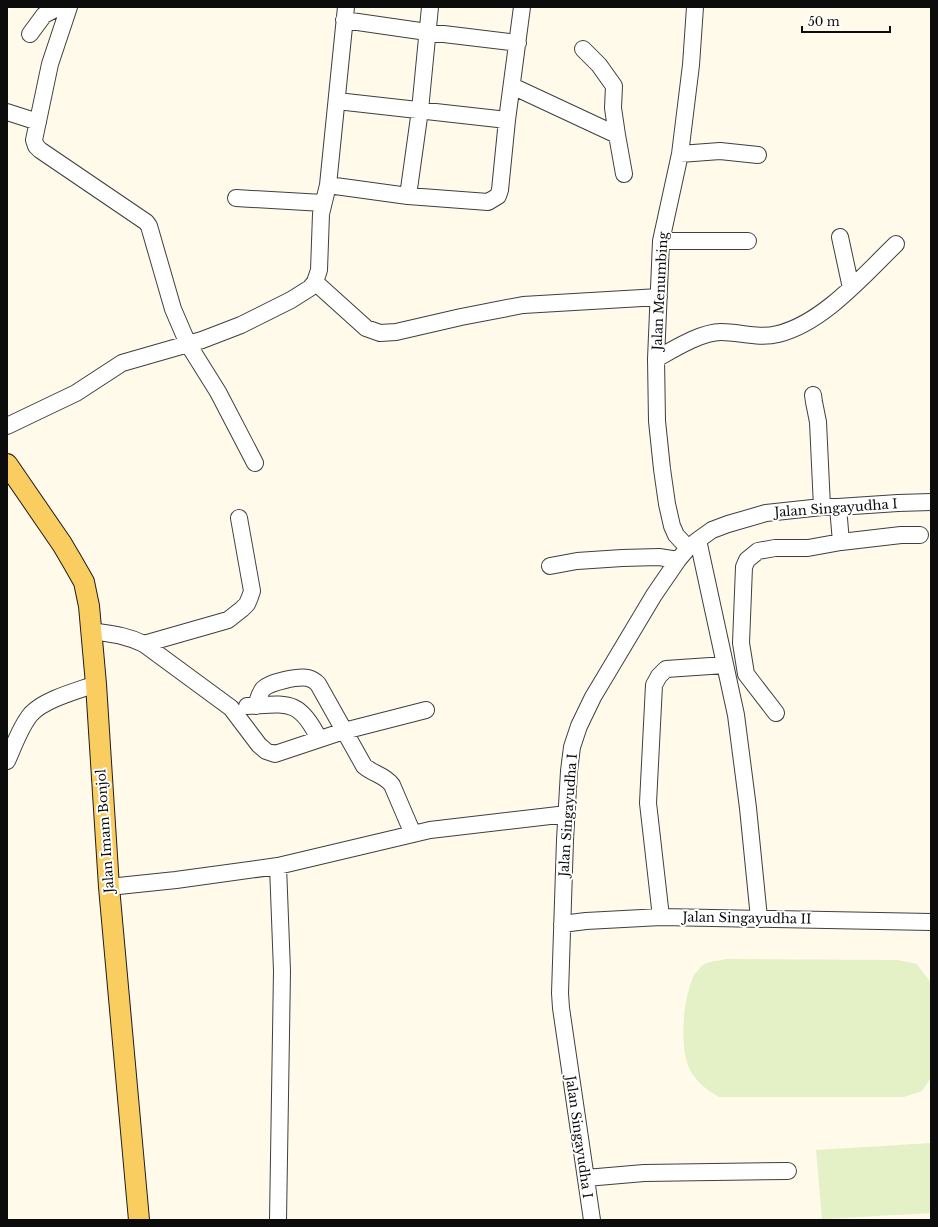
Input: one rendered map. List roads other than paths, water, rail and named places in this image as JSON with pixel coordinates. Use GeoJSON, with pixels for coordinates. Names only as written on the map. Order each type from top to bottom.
{"type":"FeatureCollection","features":[{"type":"Feature","properties":{"kind":"main road","name":"Jalan Imam Bonjol"},"geometry":{"type":"LineString","coordinates":[[7,464],[62,544],[84,582],[89,606],[96,684],[109,887],[139,1220]]}},
{"type":"Feature","properties":{"kind":"street"},"geometry":{"type":"LineString","coordinates":[[30,34],[44,15],[59,7]]}},
{"type":"Feature","properties":{"kind":"street"},"geometry":{"type":"LineString","coordinates":[[69,7],[50,64],[34,140],[36,146],[146,222],[149,226],[173,309],[188,344],[218,392],[255,463]]}},
{"type":"Feature","properties":{"kind":"street"},"geometry":{"type":"LineString","coordinates":[[408,196],[420,110],[430,7]]}},
{"type":"Feature","properties":{"kind":"street"},"geometry":{"type":"LineString","coordinates":[[328,185],[408,196],[488,202],[498,196],[500,190],[507,120],[522,7]]}},
{"type":"Feature","properties":{"kind":"street","name":"Jalan Menumbing"},"geometry":{"type":"LineString","coordinates":[[688,549],[676,534],[672,526],[667,504],[658,421],[656,358],[661,241],[680,154],[691,65],[694,7]]}},
{"type":"Feature","properties":{"kind":"street"},"geometry":{"type":"LineString","coordinates":[[7,426],[76,393],[122,363],[202,340],[241,325],[291,300],[310,288],[315,282],[319,270],[321,214],[328,185],[345,14],[427,32],[518,43]]}},
{"type":"Feature","properties":{"kind":"street"},"geometry":{"type":"LineString","coordinates":[[583,49],[599,65],[614,86],[613,108],[624,174]]}},
{"type":"Feature","properties":{"kind":"street"},"geometry":{"type":"LineString","coordinates":[[512,86],[617,135]]}},
{"type":"Feature","properties":{"kind":"street"},"geometry":{"type":"LineString","coordinates":[[336,101],[507,120]]}},
{"type":"Feature","properties":{"kind":"street"},"geometry":{"type":"LineString","coordinates":[[7,112],[38,122]]}},
{"type":"Feature","properties":{"kind":"street"},"geometry":{"type":"LineString","coordinates":[[680,154],[720,151],[758,155]]}},
{"type":"Feature","properties":{"kind":"street"},"geometry":{"type":"LineString","coordinates":[[236,198],[323,203]]}},
{"type":"Feature","properties":{"kind":"street"},"geometry":{"type":"LineString","coordinates":[[840,237],[851,288]]}},
{"type":"Feature","properties":{"kind":"street"},"geometry":{"type":"LineString","coordinates":[[661,241],[748,242]]}},
{"type":"Feature","properties":{"kind":"street"},"geometry":{"type":"LineString","coordinates":[[656,358],[696,338],[712,333],[736,333],[763,336],[778,334],[801,325],[820,314],[851,288],[896,244]]}},
{"type":"Feature","properties":{"kind":"street"},"geometry":{"type":"LineString","coordinates":[[315,282],[366,328],[380,332],[396,332],[523,305],[659,297]]}},
{"type":"Feature","properties":{"kind":"street"},"geometry":{"type":"LineString","coordinates":[[813,395],[818,422],[822,507]]}},
{"type":"Feature","properties":{"kind":"street","name":"Jalan Singayudha I"},"geometry":{"type":"LineString","coordinates":[[592,1220],[560,993],[569,771],[572,747],[579,726],[593,697],[621,648],[654,596],[688,549],[712,530],[766,513],[822,507],[931,502]]}},
{"type":"Feature","properties":{"kind":"street"},"geometry":{"type":"LineString","coordinates":[[838,507],[841,542]]}},
{"type":"Feature","properties":{"kind":"street"},"geometry":{"type":"LineString","coordinates":[[144,644],[228,620],[242,610],[247,604],[252,591],[239,518]]}},
{"type":"Feature","properties":{"kind":"street"},"geometry":{"type":"LineString","coordinates":[[776,713],[746,674],[741,643],[744,567],[747,560],[758,552],[775,548],[808,548],[841,542],[900,535],[920,535]]}},
{"type":"Feature","properties":{"kind":"street"},"geometry":{"type":"LineString","coordinates":[[550,566],[577,561],[659,557],[688,549],[725,666],[736,715],[747,800],[759,918]]}},
{"type":"Feature","properties":{"kind":"street"},"geometry":{"type":"LineString","coordinates":[[92,631],[119,634],[144,644],[231,708],[266,752],[275,754],[279,753],[344,731],[426,710]]}},
{"type":"Feature","properties":{"kind":"street"},"geometry":{"type":"LineString","coordinates":[[661,917],[648,803],[654,686],[659,676],[666,669],[725,666]]}},
{"type":"Feature","properties":{"kind":"street"},"geometry":{"type":"LineString","coordinates":[[256,706],[259,694],[264,688],[287,679],[306,677],[318,684],[364,766],[370,772],[388,780],[392,785],[413,834]]}},
{"type":"Feature","properties":{"kind":"street"},"geometry":{"type":"LineString","coordinates":[[7,761],[23,727],[31,715],[40,707],[96,684]]}},
{"type":"Feature","properties":{"kind":"street"},"geometry":{"type":"LineString","coordinates":[[231,708],[275,704],[290,705],[302,712],[312,725],[319,739]]}},
{"type":"Feature","properties":{"kind":"street"},"geometry":{"type":"LineString","coordinates":[[109,887],[176,880],[278,866],[430,830],[567,814]]}},
{"type":"Feature","properties":{"kind":"street"},"geometry":{"type":"LineString","coordinates":[[278,866],[282,972],[278,1220]]}},
{"type":"Feature","properties":{"kind":"street","name":"Jalan Singayudha II"},"geometry":{"type":"LineString","coordinates":[[562,924],[586,921],[661,917],[931,922]]}},
{"type":"Feature","properties":{"kind":"street"},"geometry":{"type":"LineString","coordinates":[[586,1178],[644,1173],[788,1171]]}}]}
